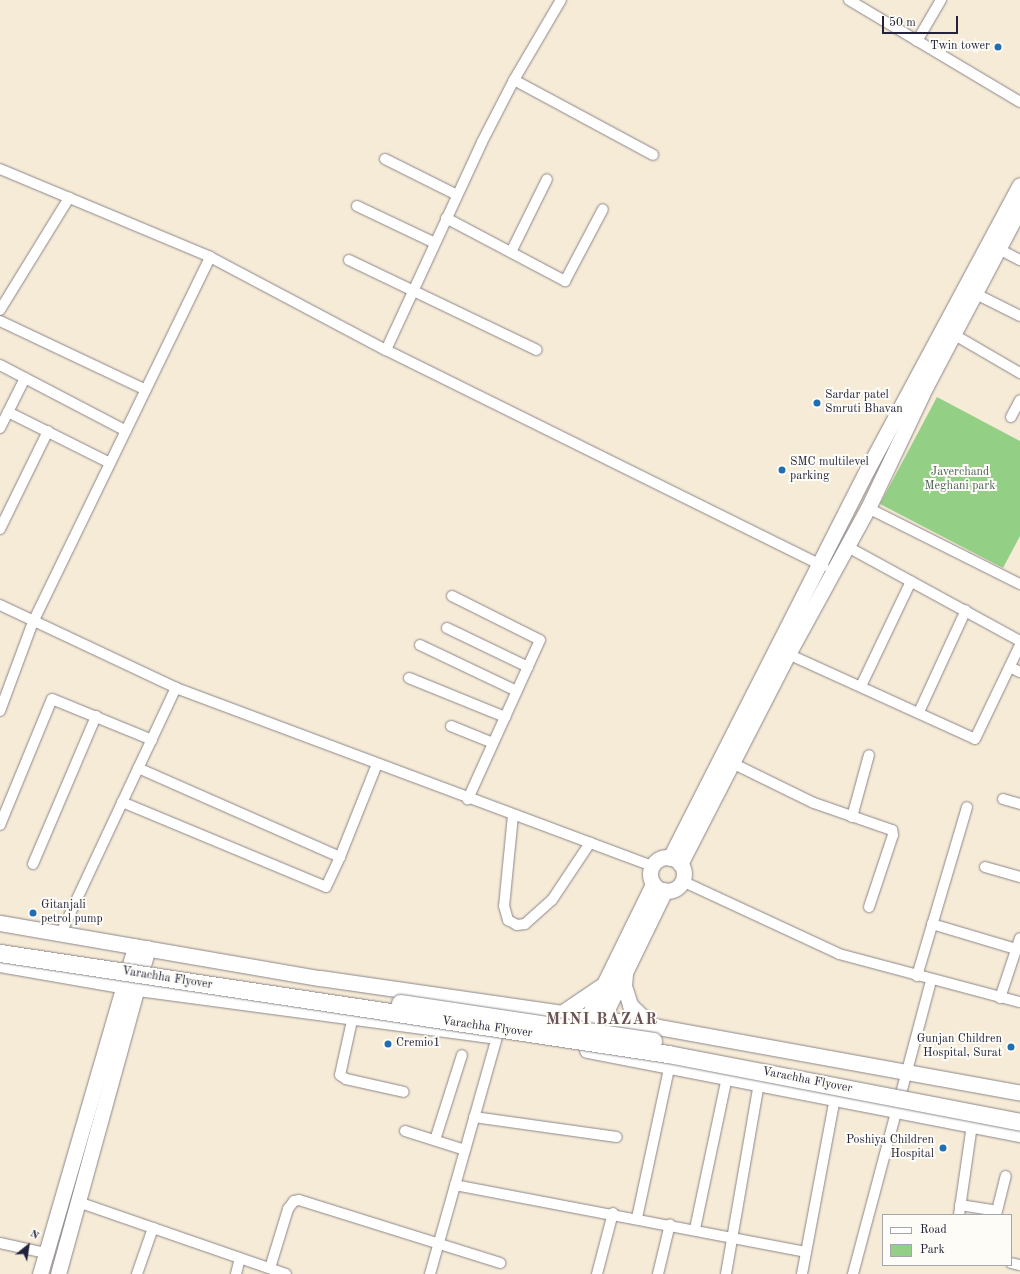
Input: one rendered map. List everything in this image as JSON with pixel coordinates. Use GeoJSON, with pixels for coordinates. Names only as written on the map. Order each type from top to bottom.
{"type":"FeatureCollection","features":[{"type":"Feature","properties":{"kind":"main road","name":"Varachha Flyover"},"geometry":{"type":"LineString","coordinates":[[0,944],[590,1029],[1020,1110]]}},
{"type":"Feature","properties":{"kind":"main road","name":"Varachha Flyover"},"geometry":{"type":"LineString","coordinates":[[0,953],[668,1054],[1020,1122]]}},
{"type":"Feature","properties":{"kind":"street"},"geometry":{"type":"LineString","coordinates":[[386,350],[446,218],[514,80],[561,0]]}},
{"type":"Feature","properties":{"kind":"street"},"geometry":{"type":"LineString","coordinates":[[849,0],[1020,102]]}},
{"type":"Feature","properties":{"kind":"street"},"geometry":{"type":"LineString","coordinates":[[917,41],[941,0]]}},
{"type":"Feature","properties":{"kind":"street"},"geometry":{"type":"LineString","coordinates":[[514,80],[653,155]]}},
{"type":"Feature","properties":{"kind":"street"},"geometry":{"type":"LineString","coordinates":[[385,159],[457,195]]}},
{"type":"Feature","properties":{"kind":"street"},"geometry":{"type":"LineString","coordinates":[[0,169],[210,257],[386,350],[833,570]]}},
{"type":"Feature","properties":{"kind":"street"},"geometry":{"type":"LineString","coordinates":[[511,252],[547,179]]}},
{"type":"Feature","properties":{"kind":"street"},"geometry":{"type":"LineString","coordinates":[[675,861],[819,563],[1020,185]]}},
{"type":"Feature","properties":{"kind":"street"},"geometry":{"type":"LineString","coordinates":[[0,310],[69,198]]}},
{"type":"Feature","properties":{"kind":"street"},"geometry":{"type":"LineString","coordinates":[[357,206],[435,243]]}},
{"type":"Feature","properties":{"kind":"street"},"geometry":{"type":"LineString","coordinates":[[675,861],[732,763],[788,654],[868,508],[953,334],[997,248],[1020,208]]}},
{"type":"Feature","properties":{"kind":"street"},"geometry":{"type":"LineString","coordinates":[[446,218],[566,280],[603,209]]}},
{"type":"Feature","properties":{"kind":"street"},"geometry":{"type":"LineString","coordinates":[[997,248],[1020,260]]}},
{"type":"Feature","properties":{"kind":"street"},"geometry":{"type":"LineString","coordinates":[[0,711],[33,622],[210,257]]}},
{"type":"Feature","properties":{"kind":"street"},"geometry":{"type":"LineString","coordinates":[[349,260],[537,350]]}},
{"type":"Feature","properties":{"kind":"street"},"geometry":{"type":"LineString","coordinates":[[974,293],[1020,316]]}},
{"type":"Feature","properties":{"kind":"street"},"geometry":{"type":"LineString","coordinates":[[0,321],[146,390]]}},
{"type":"Feature","properties":{"kind":"street"},"geometry":{"type":"LineString","coordinates":[[953,334],[1020,373]]}},
{"type":"Feature","properties":{"kind":"street"},"geometry":{"type":"LineString","coordinates":[[0,365],[126,431]]}},
{"type":"Feature","properties":{"kind":"street"},"geometry":{"type":"LineString","coordinates":[[0,428],[25,378]]}},
{"type":"Feature","properties":{"kind":"street"},"geometry":{"type":"LineString","coordinates":[[1011,417],[1020,400]]}},
{"type":"Feature","properties":{"kind":"street"},"geometry":{"type":"LineString","coordinates":[[8,412],[110,463]]}},
{"type":"Feature","properties":{"kind":"street"},"geometry":{"type":"LineString","coordinates":[[0,529],[48,431]]}},
{"type":"Feature","properties":{"kind":"street"},"geometry":{"type":"LineString","coordinates":[[868,508],[1020,584]]}},
{"type":"Feature","properties":{"kind":"street"},"geometry":{"type":"LineString","coordinates":[[846,546],[1020,640]]}},
{"type":"Feature","properties":{"kind":"street"},"geometry":{"type":"LineString","coordinates":[[861,686],[911,580]]}},
{"type":"Feature","properties":{"kind":"street"},"geometry":{"type":"LineString","coordinates":[[452,596],[539,638],[528,667],[468,799]]}},
{"type":"Feature","properties":{"kind":"street"},"geometry":{"type":"LineString","coordinates":[[0,605],[33,622],[176,688],[468,799],[652,866]]}},
{"type":"Feature","properties":{"kind":"street"},"geometry":{"type":"LineString","coordinates":[[919,712],[966,610]]}},
{"type":"Feature","properties":{"kind":"street"},"geometry":{"type":"LineString","coordinates":[[447,628],[528,667]]}},
{"type":"Feature","properties":{"kind":"street"},"geometry":{"type":"LineString","coordinates":[[420,645],[517,691]]}},
{"type":"Feature","properties":{"kind":"street"},"geometry":{"type":"LineString","coordinates":[[788,654],[976,738],[1020,645]]}},
{"type":"Feature","properties":{"kind":"street"},"geometry":{"type":"LineString","coordinates":[[1010,666],[1020,672]]}},
{"type":"Feature","properties":{"kind":"street"},"geometry":{"type":"LineString","coordinates":[[409,678],[505,717]]}},
{"type":"Feature","properties":{"kind":"street"},"geometry":{"type":"LineString","coordinates":[[61,933],[176,688]]}},
{"type":"Feature","properties":{"kind":"street"},"geometry":{"type":"LineString","coordinates":[[0,825],[52,698],[152,740]]}},
{"type":"Feature","properties":{"kind":"street"},"geometry":{"type":"LineString","coordinates":[[33,864],[96,716]]}},
{"type":"Feature","properties":{"kind":"street"},"geometry":{"type":"LineString","coordinates":[[451,726],[493,743]]}},
{"type":"Feature","properties":{"kind":"street"},"geometry":{"type":"LineString","coordinates":[[852,817],[869,755]]}},
{"type":"Feature","properties":{"kind":"street"},"geometry":{"type":"LineString","coordinates":[[732,763],[814,803],[893,832],[869,907]]}},
{"type":"Feature","properties":{"kind":"street"},"geometry":{"type":"LineString","coordinates":[[122,802],[326,887],[340,857],[377,764]]}},
{"type":"Feature","properties":{"kind":"street"},"geometry":{"type":"LineString","coordinates":[[138,768],[340,857]]}},
{"type":"Feature","properties":{"kind":"street"},"geometry":{"type":"LineString","coordinates":[[1003,799],[1020,804]]}},
{"type":"Feature","properties":{"kind":"street"},"geometry":{"type":"LineString","coordinates":[[917,976],[967,808]]}},
{"type":"Feature","properties":{"kind":"street"},"geometry":{"type":"LineString","coordinates":[[513,815],[504,906],[508,920],[517,925],[530,921],[552,900],[590,843]]}},
{"type":"Feature","properties":{"kind":"street"},"geometry":{"type":"LineString","coordinates":[[659,859],[675,861],[683,871],[682,880],[675,888],[659,887],[650,876],[652,866],[659,859]]}},
{"type":"Feature","properties":{"kind":"street"},"geometry":{"type":"LineString","coordinates":[[985,867],[1020,877]]}},
{"type":"Feature","properties":{"kind":"street"},"geometry":{"type":"LineString","coordinates":[[682,880],[839,954],[931,980],[1020,1002]]}},
{"type":"Feature","properties":{"kind":"street"},"geometry":{"type":"LineString","coordinates":[[581,1049],[595,1017],[625,971],[659,887]]}},
{"type":"Feature","properties":{"kind":"street"},"geometry":{"type":"LineString","coordinates":[[595,1017],[603,985],[659,887]]}},
{"type":"Feature","properties":{"kind":"street"},"geometry":{"type":"LineString","coordinates":[[0,924],[61,933],[320,978],[653,1026],[1020,1093]]}},
{"type":"Feature","properties":{"kind":"street"},"geometry":{"type":"LineString","coordinates":[[932,924],[1016,949]]}},
{"type":"Feature","properties":{"kind":"street"},"geometry":{"type":"LineString","coordinates":[[1000,998],[1020,938]]}},
{"type":"Feature","properties":{"kind":"street"},"geometry":{"type":"LineString","coordinates":[[40,1274],[123,985],[141,947]]}},
{"type":"Feature","properties":{"kind":"street"},"geometry":{"type":"LineString","coordinates":[[58,1274],[138,988],[141,947]]}},
{"type":"Feature","properties":{"kind":"street"},"geometry":{"type":"LineString","coordinates":[[0,964],[138,988],[353,1016],[581,1049],[670,1064],[895,1111],[1020,1134]]}},
{"type":"Feature","properties":{"kind":"street"},"geometry":{"type":"LineString","coordinates":[[625,971],[624,986],[630,1005],[653,1026]]}},
{"type":"Feature","properties":{"kind":"street"},"geometry":{"type":"LineString","coordinates":[[853,1274],[895,1111],[907,1073],[931,980]]}},
{"type":"Feature","properties":{"kind":"street"},"geometry":{"type":"LineString","coordinates":[[563,1012],[603,985]]}},
{"type":"Feature","properties":{"kind":"street"},"geometry":{"type":"LineString","coordinates":[[353,1016],[340,1075],[346,1079],[404,1092]]}},
{"type":"Feature","properties":{"kind":"street"},"geometry":{"type":"LineString","coordinates":[[430,1274],[497,1037]]}},
{"type":"Feature","properties":{"kind":"street"},"geometry":{"type":"LineString","coordinates":[[435,1140],[462,1055]]}},
{"type":"Feature","properties":{"kind":"street"},"geometry":{"type":"LineString","coordinates":[[637,1218],[670,1064]]}},
{"type":"Feature","properties":{"kind":"street"},"geometry":{"type":"LineString","coordinates":[[695,1229],[727,1077]]}},
{"type":"Feature","properties":{"kind":"street"},"geometry":{"type":"LineString","coordinates":[[726,1274],[759,1083]]}},
{"type":"Feature","properties":{"kind":"street"},"geometry":{"type":"LineString","coordinates":[[802,1274],[835,1098]]}},
{"type":"Feature","properties":{"kind":"street"},"geometry":{"type":"LineString","coordinates":[[474,1117],[618,1137]]}},
{"type":"Feature","properties":{"kind":"street"},"geometry":{"type":"LineString","coordinates":[[972,1125],[959,1210],[998,1210],[1006,1176]]}},
{"type":"Feature","properties":{"kind":"street"},"geometry":{"type":"LineString","coordinates":[[405,1131],[465,1150]]}},
{"type":"Feature","properties":{"kind":"street"},"geometry":{"type":"LineString","coordinates":[[455,1185],[613,1213],[806,1252]]}},
{"type":"Feature","properties":{"kind":"street"},"geometry":{"type":"LineString","coordinates":[[270,1268],[288,1209],[294,1201],[300,1200],[500,1263]]}},
{"type":"Feature","properties":{"kind":"street"},"geometry":{"type":"LineString","coordinates":[[78,1202],[286,1274]]}},
{"type":"Feature","properties":{"kind":"street"},"geometry":{"type":"LineString","coordinates":[[597,1274],[613,1213]]}},
{"type":"Feature","properties":{"kind":"street"},"geometry":{"type":"LineString","coordinates":[[658,1274],[670,1224]]}},
{"type":"Feature","properties":{"kind":"street"},"geometry":{"type":"LineString","coordinates":[[137,1274],[153,1228]]}},
{"type":"Feature","properties":{"kind":"street"},"geometry":{"type":"LineString","coordinates":[[0,1243],[46,1253]]}},
{"type":"Feature","properties":{"kind":"street"},"geometry":{"type":"LineString","coordinates":[[236,1274],[240,1258]]}},
{"type":"Feature","properties":{"kind":"green space","name":"Javerchand Meghani park"},"geometry":{"type":"Polygon","coordinates":[[[937,397],[1020,441],[1020,536],[1003,568],[880,504],[937,397]]]}},
{"type":"Feature","properties":{"kind":"place","name":"Twin tower"},"geometry":{"type":"Point","coordinates":[998,47]}},
{"type":"Feature","properties":{"kind":"place","name":"Sardar patel Smruti Bhavan"},"geometry":{"type":"Point","coordinates":[817,403]}},
{"type":"Feature","properties":{"kind":"place","name":"SMC multilevel parking"},"geometry":{"type":"Point","coordinates":[782,470]}},
{"type":"Feature","properties":{"kind":"place","name":"Gitanjali petrol pump"},"geometry":{"type":"Point","coordinates":[33,913]}},
{"type":"Feature","properties":{"kind":"place","name":"Cremio1"},"geometry":{"type":"Point","coordinates":[388,1044]}},
{"type":"Feature","properties":{"kind":"place","name":"Gunjan Children Hospital, Surat"},"geometry":{"type":"Point","coordinates":[1011,1047]}},
{"type":"Feature","properties":{"kind":"place","name":"Poshiya Children Hospital"},"geometry":{"type":"Point","coordinates":[943,1148]}},
{"type":"Feature","properties":{"kind":"district","name":"MINI BAZAR"},"geometry":{"type":"Point","coordinates":[602,1020]}}]}
